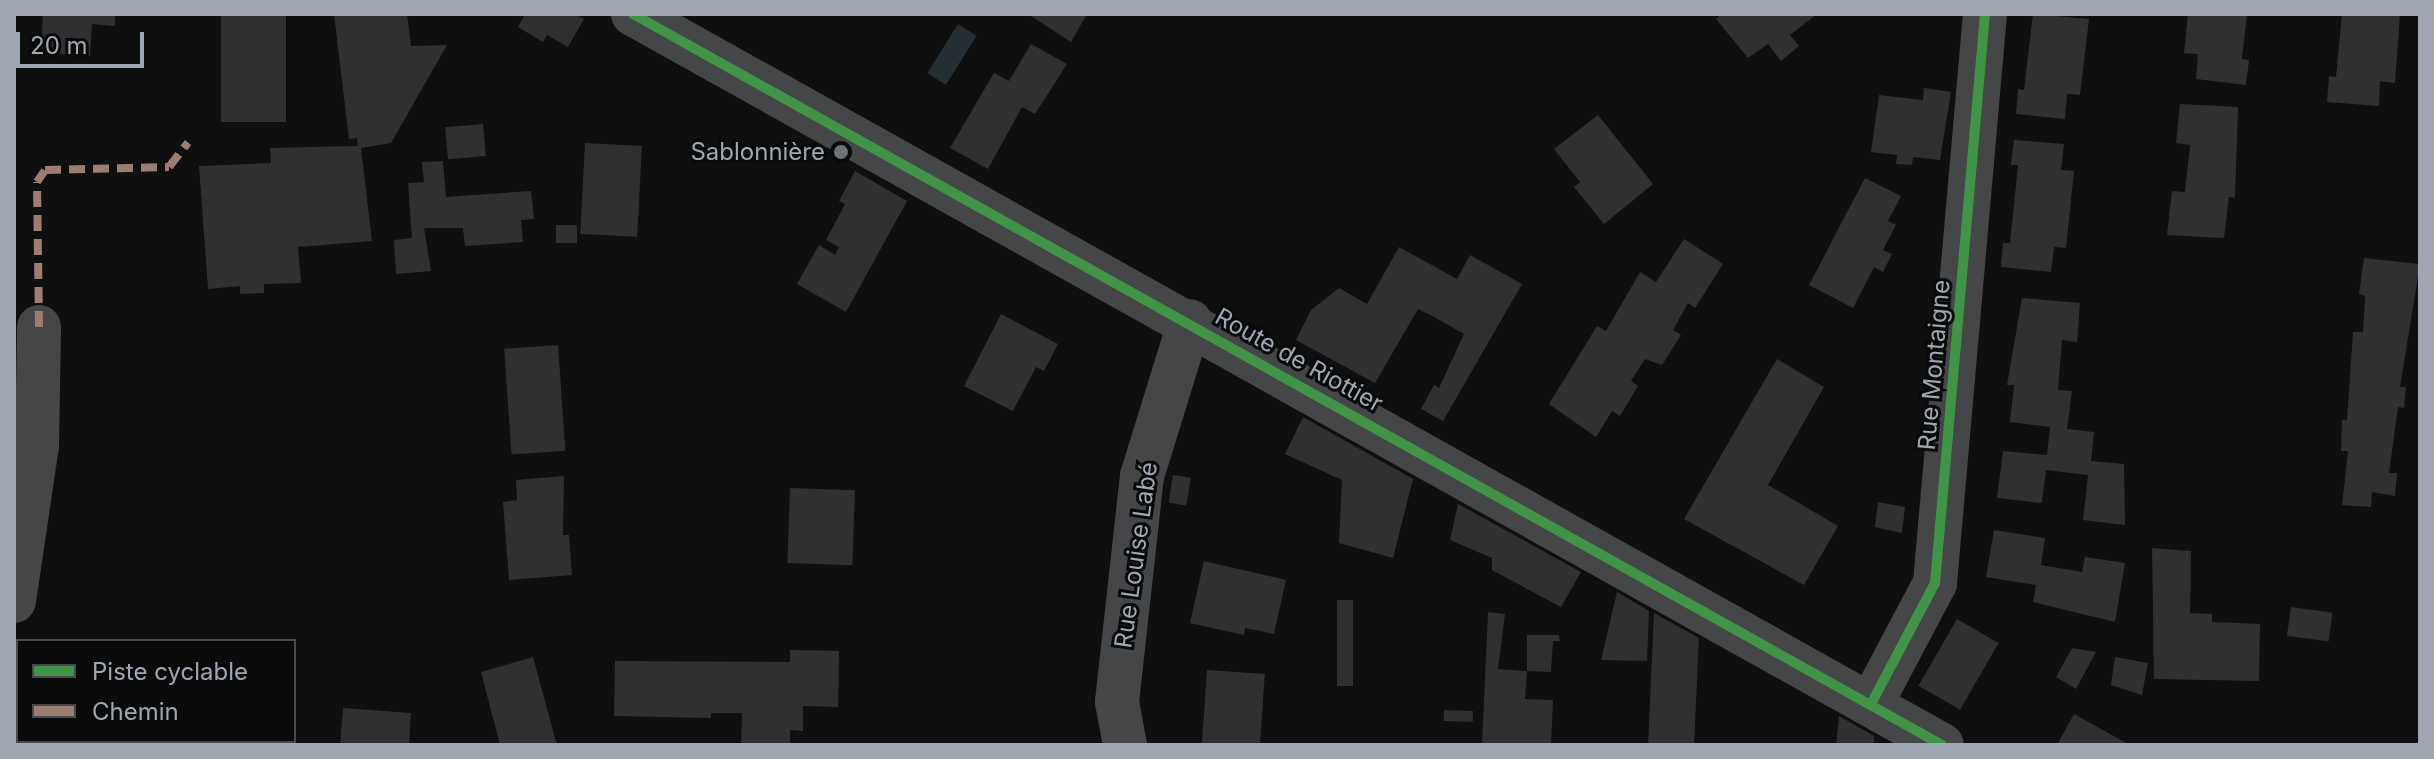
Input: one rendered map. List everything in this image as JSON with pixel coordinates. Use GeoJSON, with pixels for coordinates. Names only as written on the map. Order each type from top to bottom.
{"type":"FeatureCollection","features":[{"type":"Feature","properties":{"kind":"street","name":"Route de Riottier"},"geometry":{"type":"LineString","coordinates":[[633,14],[1190,321],[1942,745]]}},
{"type":"Feature","properties":{"kind":"street","name":"Rue Montaigne"},"geometry":{"type":"LineString","coordinates":[[1871,704],[1935,583],[1985,14]]}},
{"type":"Feature","properties":{"kind":"street","name":"Rue Louise Labé"},"geometry":{"type":"LineString","coordinates":[[1125,745],[1117,702],[1142,476],[1190,321]]}},
{"type":"Feature","properties":{"kind":"street"},"geometry":{"type":"LineString","coordinates":[[14,601],[37,445],[39,327]]}},
{"type":"Feature","properties":{"kind":"shaded area"},"geometry":{"type":"Polygon","coordinates":[[[958,24],[977,36],[946,85],[927,73],[958,24]]]}},
{"type":"Feature","properties":{"kind":"building"},"geometry":{"type":"Polygon","coordinates":[[[43,14],[115,14],[115,26],[92,24],[90,56],[41,52],[43,14]]]}},
{"type":"Feature","properties":{"kind":"building"},"geometry":{"type":"Polygon","coordinates":[[[221,14],[286,14],[286,122],[221,122],[221,14]]]}},
{"type":"Feature","properties":{"kind":"building"},"geometry":{"type":"Polygon","coordinates":[[[334,14],[407,14],[411,46],[447,45],[391,143],[361,148],[372,241],[298,247],[301,283],[264,284],[264,293],[240,294],[240,286],[208,289],[199,166],[271,163],[270,148],[358,146],[357,138],[349,139],[334,14]]]}},
{"type":"Feature","properties":{"kind":"building"},"geometry":{"type":"Polygon","coordinates":[[[525,14],[574,14],[584,19],[568,47],[547,35],[543,42],[518,27],[525,14]]]}},
{"type":"Feature","properties":{"kind":"building"},"geometry":{"type":"Polygon","coordinates":[[[1028,14],[1087,14],[1071,42],[1028,14]]]}},
{"type":"Feature","properties":{"kind":"building"},"geometry":{"type":"Polygon","coordinates":[[[1722,14],[1817,14],[1790,35],[1799,46],[1781,61],[1768,44],[1748,58],[1716,19],[1722,14]]]}},
{"type":"Feature","properties":{"kind":"building"},"geometry":{"type":"Polygon","coordinates":[[[2033,14],[2089,19],[2080,95],[2067,94],[2065,119],[2016,114],[2018,89],[2024,90],[2033,14]]]}},
{"type":"Feature","properties":{"kind":"building"},"geometry":{"type":"Polygon","coordinates":[[[2188,14],[2247,14],[2242,59],[2249,60],[2246,85],[2196,79],[2198,54],[2184,53],[2188,14]]]}},
{"type":"Feature","properties":{"kind":"building"},"geometry":{"type":"Polygon","coordinates":[[[2342,14],[2400,14],[2395,83],[2380,81],[2379,106],[2327,102],[2329,76],[2336,77],[2342,14]]]}},
{"type":"Feature","properties":{"kind":"building"},"geometry":{"type":"Polygon","coordinates":[[[1031,44],[1067,64],[1035,114],[1022,107],[988,169],[950,148],[994,73],[1009,81],[1031,44]]]}},
{"type":"Feature","properties":{"kind":"building"},"geometry":{"type":"Polygon","coordinates":[[[1924,88],[1951,92],[1940,160],[1913,157],[1912,165],[1896,164],[1897,155],[1871,152],[1879,95],[1923,100],[1924,88]]]}},
{"type":"Feature","properties":{"kind":"building"},"geometry":{"type":"Polygon","coordinates":[[[2180,104],[2238,107],[2235,198],[2229,197],[2224,238],[2167,235],[2172,191],[2185,192],[2190,145],[2176,143],[2180,104]]]}},
{"type":"Feature","properties":{"kind":"building"},"geometry":{"type":"Polygon","coordinates":[[[1598,115],[1653,184],[1604,224],[1574,187],[1580,182],[1554,149],[1598,115]]]}},
{"type":"Feature","properties":{"kind":"building"},"geometry":{"type":"Polygon","coordinates":[[[483,124],[486,156],[448,159],[445,127],[483,124]]]}},
{"type":"Feature","properties":{"kind":"building"},"geometry":{"type":"Polygon","coordinates":[[[2014,140],[2064,144],[2061,170],[2074,171],[2066,248],[2054,247],[2051,272],[2001,267],[2003,243],[2010,243],[2018,165],[2011,165],[2014,140]]]}},
{"type":"Feature","properties":{"kind":"building"},"geometry":{"type":"Polygon","coordinates":[[[585,143],[642,146],[637,237],[580,234],[585,143]]]}},
{"type":"Feature","properties":{"kind":"building"},"geometry":{"type":"Polygon","coordinates":[[[443,161],[446,197],[531,191],[534,219],[521,220],[523,242],[465,246],[463,228],[424,228],[431,271],[396,274],[394,240],[412,238],[408,183],[424,182],[422,162],[443,161]]]}},
{"type":"Feature","properties":{"kind":"building"},"geometry":{"type":"Polygon","coordinates":[[[855,171],[907,201],[846,312],[797,284],[819,245],[835,255],[839,247],[826,240],[845,204],[839,201],[855,171]]]}},
{"type":"Feature","properties":{"kind":"building"},"geometry":{"type":"Polygon","coordinates":[[[1865,178],[1901,196],[1888,221],[1896,225],[1883,250],[1892,254],[1883,272],[1874,267],[1853,308],[1809,285],[1865,178]]]}},
{"type":"Feature","properties":{"kind":"building"},"geometry":{"type":"Polygon","coordinates":[[[556,225],[577,225],[577,243],[556,243],[556,225]]]}},
{"type":"Feature","properties":{"kind":"building"},"geometry":{"type":"Polygon","coordinates":[[[1684,239],[1723,264],[1695,308],[1688,303],[1673,330],[1681,335],[1662,365],[1645,359],[1631,381],[1638,386],[1620,416],[1612,411],[1596,437],[1549,404],[1597,326],[1606,331],[1640,272],[1656,282],[1684,239]]]}},
{"type":"Feature","properties":{"kind":"building"},"geometry":{"type":"Polygon","coordinates":[[[1399,247],[1457,279],[1470,255],[1522,284],[1443,421],[1421,409],[1434,385],[1439,388],[1464,334],[1436,318],[1418,309],[1375,383],[1296,340],[1311,310],[1339,288],[1367,304],[1399,247]]]}},
{"type":"Feature","properties":{"kind":"building"},"geometry":{"type":"Polygon","coordinates":[[[2364,258],[2420,264],[2400,387],[2406,387],[2404,408],[2398,407],[2389,473],[2397,473],[2395,496],[2372,492],[2371,507],[2342,505],[2348,451],[2341,451],[2342,420],[2347,420],[2353,332],[2363,332],[2365,296],[2359,294],[2364,258]]]}},
{"type":"Feature","properties":{"kind":"building"},"geometry":{"type":"Polygon","coordinates":[[[2022,298],[2080,303],[2077,342],[2062,340],[2058,390],[2072,391],[2067,429],[2094,432],[2091,461],[2124,464],[2125,525],[2083,520],[2088,475],[2046,470],[2042,503],[1997,498],[2003,451],[2047,455],[2050,427],[2010,422],[2014,385],[2007,385],[2022,298]]]}},
{"type":"Feature","properties":{"kind":"building"},"geometry":{"type":"Polygon","coordinates":[[[1001,314],[1058,344],[1044,371],[1036,367],[1013,411],[964,386],[1001,314]]]}},
{"type":"Feature","properties":{"kind":"building"},"geometry":{"type":"Polygon","coordinates":[[[558,345],[565,451],[512,455],[504,349],[558,345]]]}},
{"type":"Feature","properties":{"kind":"building"},"geometry":{"type":"Polygon","coordinates":[[[1777,359],[1824,387],[1768,485],[1838,526],[1804,585],[1684,519],[1777,359]]]}},
{"type":"Feature","properties":{"kind":"building"},"geometry":{"type":"Polygon","coordinates":[[[1303,417],[1413,479],[1393,558],[1339,543],[1342,480],[1285,454],[1303,417]]]}},
{"type":"Feature","properties":{"kind":"building"},"geometry":{"type":"Polygon","coordinates":[[[1173,475],[1191,478],[1186,505],[1169,503],[1173,475]]]}},
{"type":"Feature","properties":{"kind":"building"},"geometry":{"type":"Polygon","coordinates":[[[564,476],[563,535],[569,535],[572,575],[509,580],[503,502],[517,500],[516,480],[564,476]]]}},
{"type":"Feature","properties":{"kind":"building"},"geometry":{"type":"Polygon","coordinates":[[[790,488],[855,490],[852,565],[787,563],[790,488]]]}},
{"type":"Feature","properties":{"kind":"building"},"geometry":{"type":"Polygon","coordinates":[[[1878,502],[1905,507],[1902,533],[1875,527],[1878,502]]]}},
{"type":"Feature","properties":{"kind":"building"},"geometry":{"type":"Polygon","coordinates":[[[1458,504],[1581,572],[1561,607],[1492,570],[1492,558],[1450,540],[1458,504]]]}},
{"type":"Feature","properties":{"kind":"building"},"geometry":{"type":"Polygon","coordinates":[[[1994,530],[2045,538],[2041,565],[2082,572],[2085,557],[2125,563],[2115,622],[2033,602],[2036,585],[1986,577],[1994,530]]]}},
{"type":"Feature","properties":{"kind":"building"},"geometry":{"type":"Polygon","coordinates":[[[2152,548],[2191,551],[2190,613],[2212,614],[2212,622],[2260,624],[2259,681],[2154,679],[2152,548]]]}},
{"type":"Feature","properties":{"kind":"building"},"geometry":{"type":"Polygon","coordinates":[[[1204,561],[1286,580],[1274,634],[1245,628],[1244,635],[1190,623],[1204,561]]]}},
{"type":"Feature","properties":{"kind":"building"},"geometry":{"type":"Polygon","coordinates":[[[1617,592],[1649,611],[1647,661],[1601,660],[1617,592]]]}},
{"type":"Feature","properties":{"kind":"building"},"geometry":{"type":"Polygon","coordinates":[[[1337,600],[1353,600],[1353,686],[1337,686],[1337,600]]]}},
{"type":"Feature","properties":{"kind":"building"},"geometry":{"type":"Polygon","coordinates":[[[2291,607],[2333,613],[2329,642],[2287,636],[2291,607]]]}},
{"type":"Feature","properties":{"kind":"building"},"geometry":{"type":"Polygon","coordinates":[[[1488,612],[1505,614],[1498,669],[1527,671],[1525,699],[1553,700],[1551,745],[1482,745],[1488,612]]]}},
{"type":"Feature","properties":{"kind":"building"},"geometry":{"type":"Polygon","coordinates":[[[1654,613],[1699,638],[1694,745],[1648,745],[1654,613]]]}},
{"type":"Feature","properties":{"kind":"building"},"geometry":{"type":"Polygon","coordinates":[[[1957,619],[1999,643],[1960,710],[1918,686],[1957,619]]]}},
{"type":"Feature","properties":{"kind":"building"},"geometry":{"type":"Polygon","coordinates":[[[1527,635],[1559,635],[1560,641],[1553,641],[1551,672],[1527,671],[1527,635]]]}},
{"type":"Feature","properties":{"kind":"building"},"geometry":{"type":"Polygon","coordinates":[[[2072,648],[2096,652],[2076,689],[2056,677],[2072,648]]]}},
{"type":"Feature","properties":{"kind":"building"},"geometry":{"type":"Polygon","coordinates":[[[790,650],[839,651],[838,707],[803,706],[803,731],[790,730],[790,745],[741,745],[742,713],[711,713],[711,718],[614,716],[615,661],[790,662],[790,650]]]}},
{"type":"Feature","properties":{"kind":"building"},"geometry":{"type":"Polygon","coordinates":[[[533,657],[557,745],[500,745],[481,672],[533,657]]]}},
{"type":"Feature","properties":{"kind":"building"},"geometry":{"type":"Polygon","coordinates":[[[2115,657],[2148,663],[2142,695],[2111,685],[2115,657]]]}},
{"type":"Feature","properties":{"kind":"building"},"geometry":{"type":"Polygon","coordinates":[[[1207,670],[1265,674],[1260,745],[1202,745],[1207,670]]]}},
{"type":"Feature","properties":{"kind":"building"},"geometry":{"type":"Polygon","coordinates":[[[343,708],[411,713],[409,745],[340,745],[343,708]]]}},
{"type":"Feature","properties":{"kind":"building"},"geometry":{"type":"Polygon","coordinates":[[[1444,710],[1473,711],[1473,722],[1444,721],[1444,710]]]}},
{"type":"Feature","properties":{"kind":"building"},"geometry":{"type":"Polygon","coordinates":[[[2074,714],[2130,745],[2057,745],[2074,714]]]}},
{"type":"Feature","properties":{"kind":"building"},"geometry":{"type":"Polygon","coordinates":[[[1839,716],[1874,736],[1874,745],[1836,745],[1839,716]]]}},
{"type":"Feature","properties":{"kind":"building"},"geometry":{"type":"Polygon","coordinates":[[[20,743],[82,743],[19,745],[20,743]]]}},
{"type":"Feature","properties":{"kind":"marked path"},"geometry":{"type":"LineString","coordinates":[[39,327],[37,182],[45,170],[169,167],[188,143]]}},
{"type":"Feature","properties":{"kind":"cycle path"},"geometry":{"type":"LineString","coordinates":[[633,14],[1942,745]]}},
{"type":"Feature","properties":{"kind":"cycle path"},"geometry":{"type":"LineString","coordinates":[[1871,704],[1935,583],[1985,14]]}},
{"type":"Feature","properties":{"kind":"place","name":"Sablonnière"},"geometry":{"type":"Point","coordinates":[841,152]}}]}
